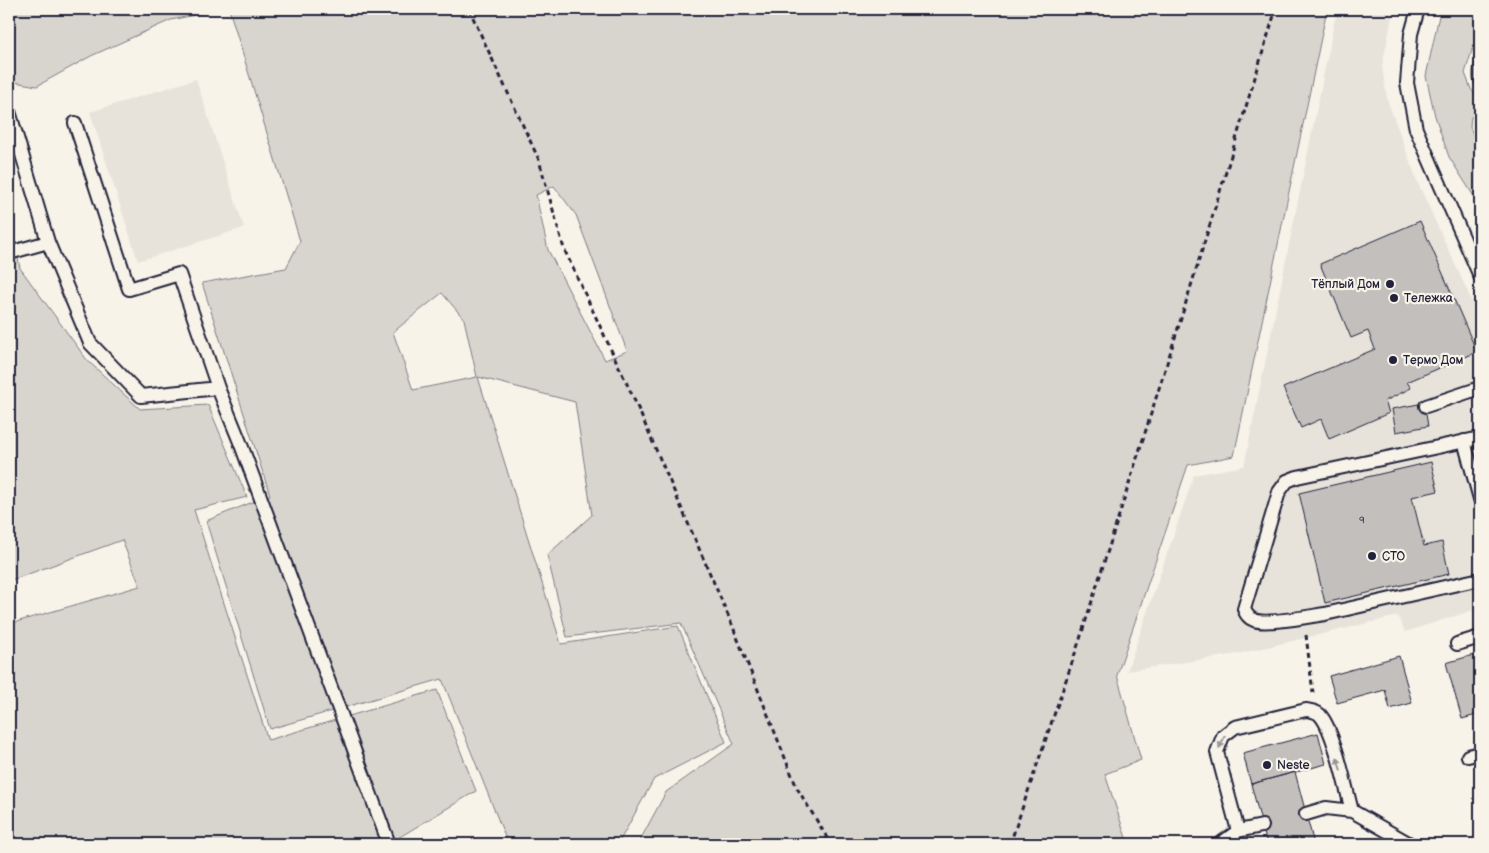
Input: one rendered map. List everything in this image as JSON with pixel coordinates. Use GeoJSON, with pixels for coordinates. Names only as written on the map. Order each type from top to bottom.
{"type":"FeatureCollection","features":[{"type":"Feature","properties":{"kind":"lane"},"geometry":{"type":"LineString","coordinates":[[1418,9],[1411,34],[1407,83],[1416,129],[1477,262],[1480,276]]}},
{"type":"Feature","properties":{"kind":"lane"},"geometry":{"type":"LineString","coordinates":[[9,110],[48,242],[90,343],[141,396],[218,388]]}},
{"type":"Feature","properties":{"kind":"lane"},"geometry":{"type":"LineString","coordinates":[[74,123],[129,289],[179,274],[218,388],[240,442],[389,844]]}},
{"type":"Feature","properties":{"kind":"lane"},"geometry":{"type":"LineString","coordinates":[[9,252],[48,242]]}},
{"type":"Feature","properties":{"kind":"lane"},"geometry":{"type":"LineString","coordinates":[[1426,406],[1480,388]]}},
{"type":"Feature","properties":{"kind":"lane"},"geometry":{"type":"LineString","coordinates":[[1480,438],[1297,477],[1287,481],[1279,492],[1244,609],[1247,616],[1255,621],[1264,622],[1304,617],[1480,579]]}},
{"type":"Feature","properties":{"kind":"lane"},"geometry":{"type":"LineString","coordinates":[[1464,441],[1480,499]]}},
{"type":"Feature","properties":{"kind":"lane"},"geometry":{"type":"LineString","coordinates":[[1457,644],[1480,637]]}},
{"type":"Feature","properties":{"kind":"lane"},"geometry":{"type":"LineString","coordinates":[[1238,831],[1217,752],[1223,736],[1235,727],[1306,710],[1315,711],[1321,716],[1330,730],[1352,811]]}},
{"type":"Feature","properties":{"kind":"lane"},"geometry":{"type":"LineString","coordinates":[[1306,814],[1326,808],[1352,811],[1410,844]]}},
{"type":"Feature","properties":{"kind":"lane"},"geometry":{"type":"LineString","coordinates":[[1220,844],[1238,831],[1262,826]]}},
{"type":"Feature","properties":{"kind":"path"},"geometry":{"type":"LineString","coordinates":[[469,9],[539,160],[564,249],[634,399],[727,613],[797,788],[832,844]]}},
{"type":"Feature","properties":{"kind":"path"},"geometry":{"type":"LineString","coordinates":[[1010,844],[1080,639],[1276,9]]}},
{"type":"Feature","properties":{"kind":"path"},"geometry":{"type":"LineString","coordinates":[[1304,617],[1315,711]]}},
{"type":"Feature","properties":{"kind":"shaded area"},"geometry":{"type":"Polygon","coordinates":[[[9,9],[223,9],[171,20],[91,56],[37,86],[9,81],[9,9]]]}},
{"type":"Feature","properties":{"kind":"shaded area"},"geometry":{"type":"Polygon","coordinates":[[[229,9],[1327,9],[1234,456],[1188,465],[1117,675],[1141,760],[1105,774],[1128,844],[638,844],[666,792],[734,744],[681,623],[567,637],[547,555],[592,515],[575,402],[478,377],[561,644],[678,626],[726,742],[654,779],[618,844],[508,844],[442,679],[270,729],[206,521],[270,495],[202,283],[286,268],[300,241],[229,9]],[[554,186],[536,195],[548,250],[605,360],[627,351],[576,215],[554,186]],[[442,293],[393,332],[413,390],[477,377],[464,319],[442,293]]]}},
{"type":"Feature","properties":{"kind":"shaded area"},"geometry":{"type":"Polygon","coordinates":[[[1337,9],[1394,9],[1382,66],[1387,99],[1418,183],[1480,319],[1480,608],[1405,632],[1398,616],[1238,654],[1127,671],[1194,475],[1244,466],[1337,9]]]}},
{"type":"Feature","properties":{"kind":"shaded area"},"geometry":{"type":"Polygon","coordinates":[[[1442,9],[1478,10],[1480,25],[1465,73],[1471,89],[1480,101],[1480,117],[1471,117],[1470,127],[1480,151],[1480,206],[1449,157],[1435,116],[1426,76],[1442,9]]]}},
{"type":"Feature","properties":{"kind":"shaded area"},"geometry":{"type":"Polygon","coordinates":[[[1480,47],[1480,93],[1474,81],[1473,71],[1480,47]]]}},
{"type":"Feature","properties":{"kind":"shaded area"},"geometry":{"type":"Polygon","coordinates":[[[196,79],[244,228],[138,261],[90,112],[196,79]]]}},
{"type":"Feature","properties":{"kind":"shaded area"},"geometry":{"type":"Polygon","coordinates":[[[9,213],[20,268],[87,360],[140,409],[208,405],[247,497],[194,510],[268,740],[437,690],[476,791],[388,844],[9,844],[9,624],[140,586],[122,540],[9,581],[9,213]]]}},
{"type":"Feature","properties":{"kind":"building","name":"Тележка"},"geometry":{"type":"Polygon","coordinates":[[[1420,221],[1477,352],[1407,382],[1411,388],[1385,401],[1389,413],[1329,439],[1321,419],[1301,428],[1283,388],[1375,349],[1368,331],[1351,338],[1320,264],[1420,221]]]}},
{"type":"Feature","properties":{"kind":"building"},"geometry":{"type":"Polygon","coordinates":[[[1424,403],[1428,426],[1396,432],[1392,409],[1424,403]]]}},
{"type":"Feature","properties":{"kind":"building"},"geometry":{"type":"Polygon","coordinates":[[[1431,462],[1438,491],[1412,497],[1424,546],[1442,542],[1449,574],[1325,603],[1299,493],[1431,462]]]}},
{"type":"Feature","properties":{"kind":"building"},"geometry":{"type":"Polygon","coordinates":[[[1480,653],[1480,714],[1462,719],[1446,663],[1480,653]]]}},
{"type":"Feature","properties":{"kind":"building"},"geometry":{"type":"Polygon","coordinates":[[[1399,656],[1412,703],[1390,709],[1385,690],[1337,703],[1329,676],[1399,656]]]}},
{"type":"Feature","properties":{"kind":"building","name":"Neste"},"geometry":{"type":"Polygon","coordinates":[[[1318,733],[1326,764],[1251,784],[1243,753],[1318,733]]]}},
{"type":"Feature","properties":{"kind":"building"},"geometry":{"type":"Polygon","coordinates":[[[1295,772],[1314,844],[1267,844],[1251,784],[1295,772]]]}},
{"type":"Feature","properties":{"kind":"place","name":"Тёплый Дом"},"geometry":{"type":"Point","coordinates":[1390,284]}},
{"type":"Feature","properties":{"kind":"place","name":"Тележка"},"geometry":{"type":"Point","coordinates":[1394,298]}},
{"type":"Feature","properties":{"kind":"place","name":"Термо Дом"},"geometry":{"type":"Point","coordinates":[1393,360]}},
{"type":"Feature","properties":{"kind":"place","name":"СТО"},"geometry":{"type":"Point","coordinates":[1372,556]}},
{"type":"Feature","properties":{"kind":"place","name":"Neste"},"geometry":{"type":"Point","coordinates":[1267,765]}}]}
